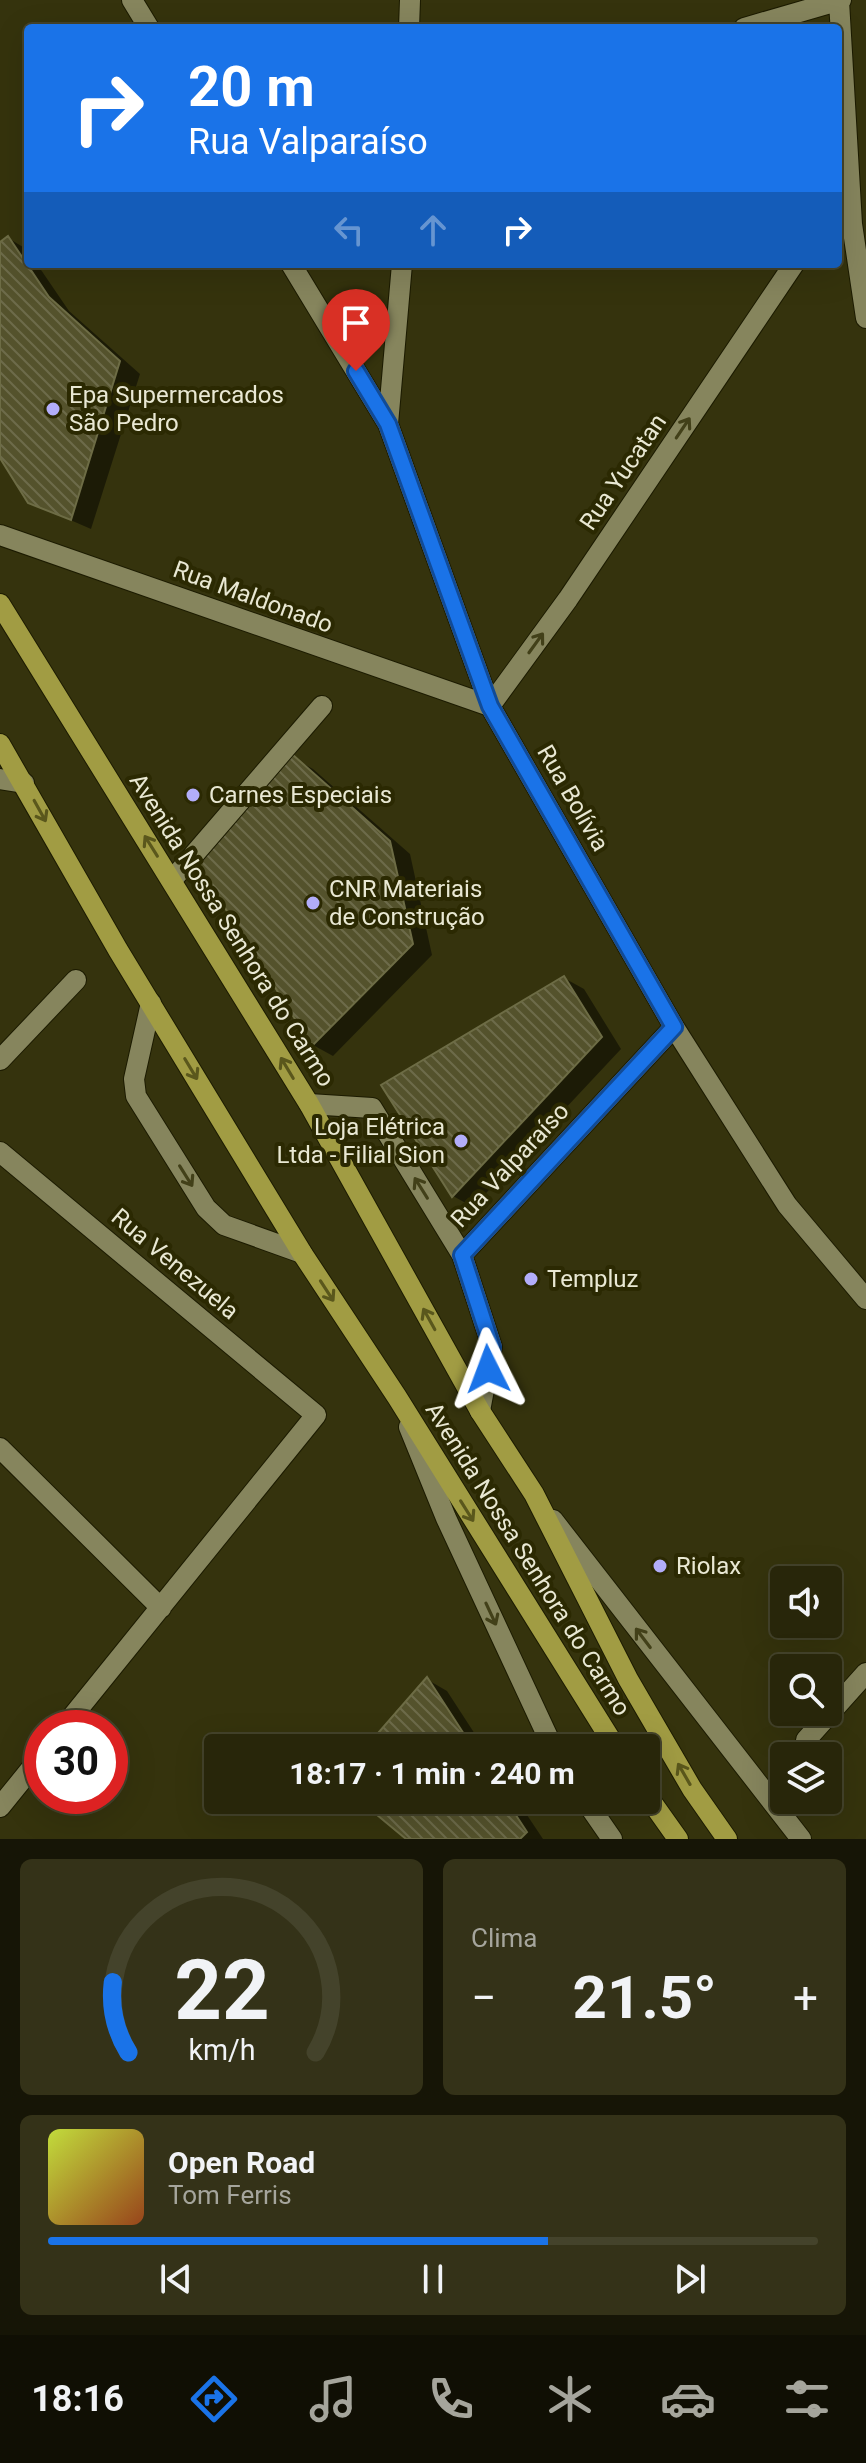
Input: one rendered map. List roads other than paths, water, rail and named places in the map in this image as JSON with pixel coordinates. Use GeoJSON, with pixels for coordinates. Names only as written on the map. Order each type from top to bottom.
{"type":"FeatureCollection","features":[{"type":"Feature","properties":{"kind":"main road","name":"Avenida Nossa Senhora do Carmo"},"geometry":{"type":"LineString","coordinates":[[0,604],[309,1104],[480,1411],[534,1494],[628,1679],[692,1789],[727,1839]]}},
{"type":"Feature","properties":{"kind":"main road","name":"Avenida Nossa Senhora do Carmo"},"geometry":{"type":"LineString","coordinates":[[0,744],[302,1253],[397,1397],[607,1734]]}},
{"type":"Feature","properties":{"kind":"main road"},"geometry":{"type":"LineString","coordinates":[[660,1814],[678,1839]]}},
{"type":"Feature","properties":{"kind":"street"},"geometry":{"type":"LineString","coordinates":[[132,0],[147,24]]}},
{"type":"Feature","properties":{"kind":"street"},"geometry":{"type":"LineString","coordinates":[[409,24],[410,0]]}},
{"type":"Feature","properties":{"kind":"street"},"geometry":{"type":"LineString","coordinates":[[758,24],[840,1],[841,24]]}},
{"type":"Feature","properties":{"kind":"street"},"geometry":{"type":"LineString","coordinates":[[842,38],[852,224],[866,318]]}},
{"type":"Feature","properties":{"kind":"street"},"geometry":{"type":"LineString","coordinates":[[293,268],[388,424]]}},
{"type":"Feature","properties":{"kind":"street","name":"Rua Bolívia"},"geometry":{"type":"LineString","coordinates":[[402,268],[388,424],[490,706],[674,1027],[787,1205],[866,1299]]}},
{"type":"Feature","properties":{"kind":"street","name":"Rua Yucatan"},"geometry":{"type":"LineString","coordinates":[[490,706],[568,599],[791,268]]}},
{"type":"Feature","properties":{"kind":"street","name":"Rua Maldonado"},"geometry":{"type":"LineString","coordinates":[[0,535],[490,706]]}},
{"type":"Feature","properties":{"kind":"street"},"geometry":{"type":"LineString","coordinates":[[172,880],[322,706]]}},
{"type":"Feature","properties":{"kind":"street"},"geometry":{"type":"LineString","coordinates":[[0,779],[24,783]]}},
{"type":"Feature","properties":{"kind":"street"},"geometry":{"type":"LineString","coordinates":[[0,1060],[76,980]]}},
{"type":"Feature","properties":{"kind":"street"},"geometry":{"type":"LineString","coordinates":[[151,1003],[134,1079],[136,1096],[206,1208],[224,1225],[302,1253]]}},
{"type":"Feature","properties":{"kind":"street","name":"Rua Valparaíso"},"geometry":{"type":"LineString","coordinates":[[480,1411],[492,1347],[462,1255],[674,1027]]}},
{"type":"Feature","properties":{"kind":"street"},"geometry":{"type":"LineString","coordinates":[[309,1104],[372,1108],[462,1255]]}},
{"type":"Feature","properties":{"kind":"street","name":"Rua Venezuela"},"geometry":{"type":"LineString","coordinates":[[0,1152],[316,1415],[161,1608]]}},
{"type":"Feature","properties":{"kind":"street","name":"Avenida Nossa Senhora do Carmo"},"geometry":{"type":"LineString","coordinates":[[397,1397],[446,1518],[546,1734]]}},
{"type":"Feature","properties":{"kind":"street"},"geometry":{"type":"LineString","coordinates":[[0,1448],[161,1608],[78,1710]]}},
{"type":"Feature","properties":{"kind":"street","name":"Avenida Nossa Senhora do Carmo"},"geometry":{"type":"LineString","coordinates":[[534,1494],[756,1785],[801,1839]]}},
{"type":"Feature","properties":{"kind":"street"},"geometry":{"type":"LineString","coordinates":[[806,1740],[866,1673]]}},
{"type":"Feature","properties":{"kind":"street"},"geometry":{"type":"LineString","coordinates":[[0,1807],[24,1777]]}},
{"type":"Feature","properties":{"kind":"street"},"geometry":{"type":"LineString","coordinates":[[595,1814],[612,1839]]}},
{"type":"Feature","properties":{"kind":"place","name":"Epa Supermercados São Pedro"},"geometry":{"type":"Point","coordinates":[53,409]}},
{"type":"Feature","properties":{"kind":"place","name":"Carnes Especiais"},"geometry":{"type":"Point","coordinates":[193,795]}},
{"type":"Feature","properties":{"kind":"place","name":"CNR Materiais de Construção"},"geometry":{"type":"Point","coordinates":[313,903]}},
{"type":"Feature","properties":{"kind":"place","name":"Loja Elétrica Ltda - Filial Sion"},"geometry":{"type":"Point","coordinates":[461,1141]}},
{"type":"Feature","properties":{"kind":"place","name":"Templuz"},"geometry":{"type":"Point","coordinates":[531,1279]}},
{"type":"Feature","properties":{"kind":"place","name":"Riolax"},"geometry":{"type":"Point","coordinates":[660,1566]}}]}
